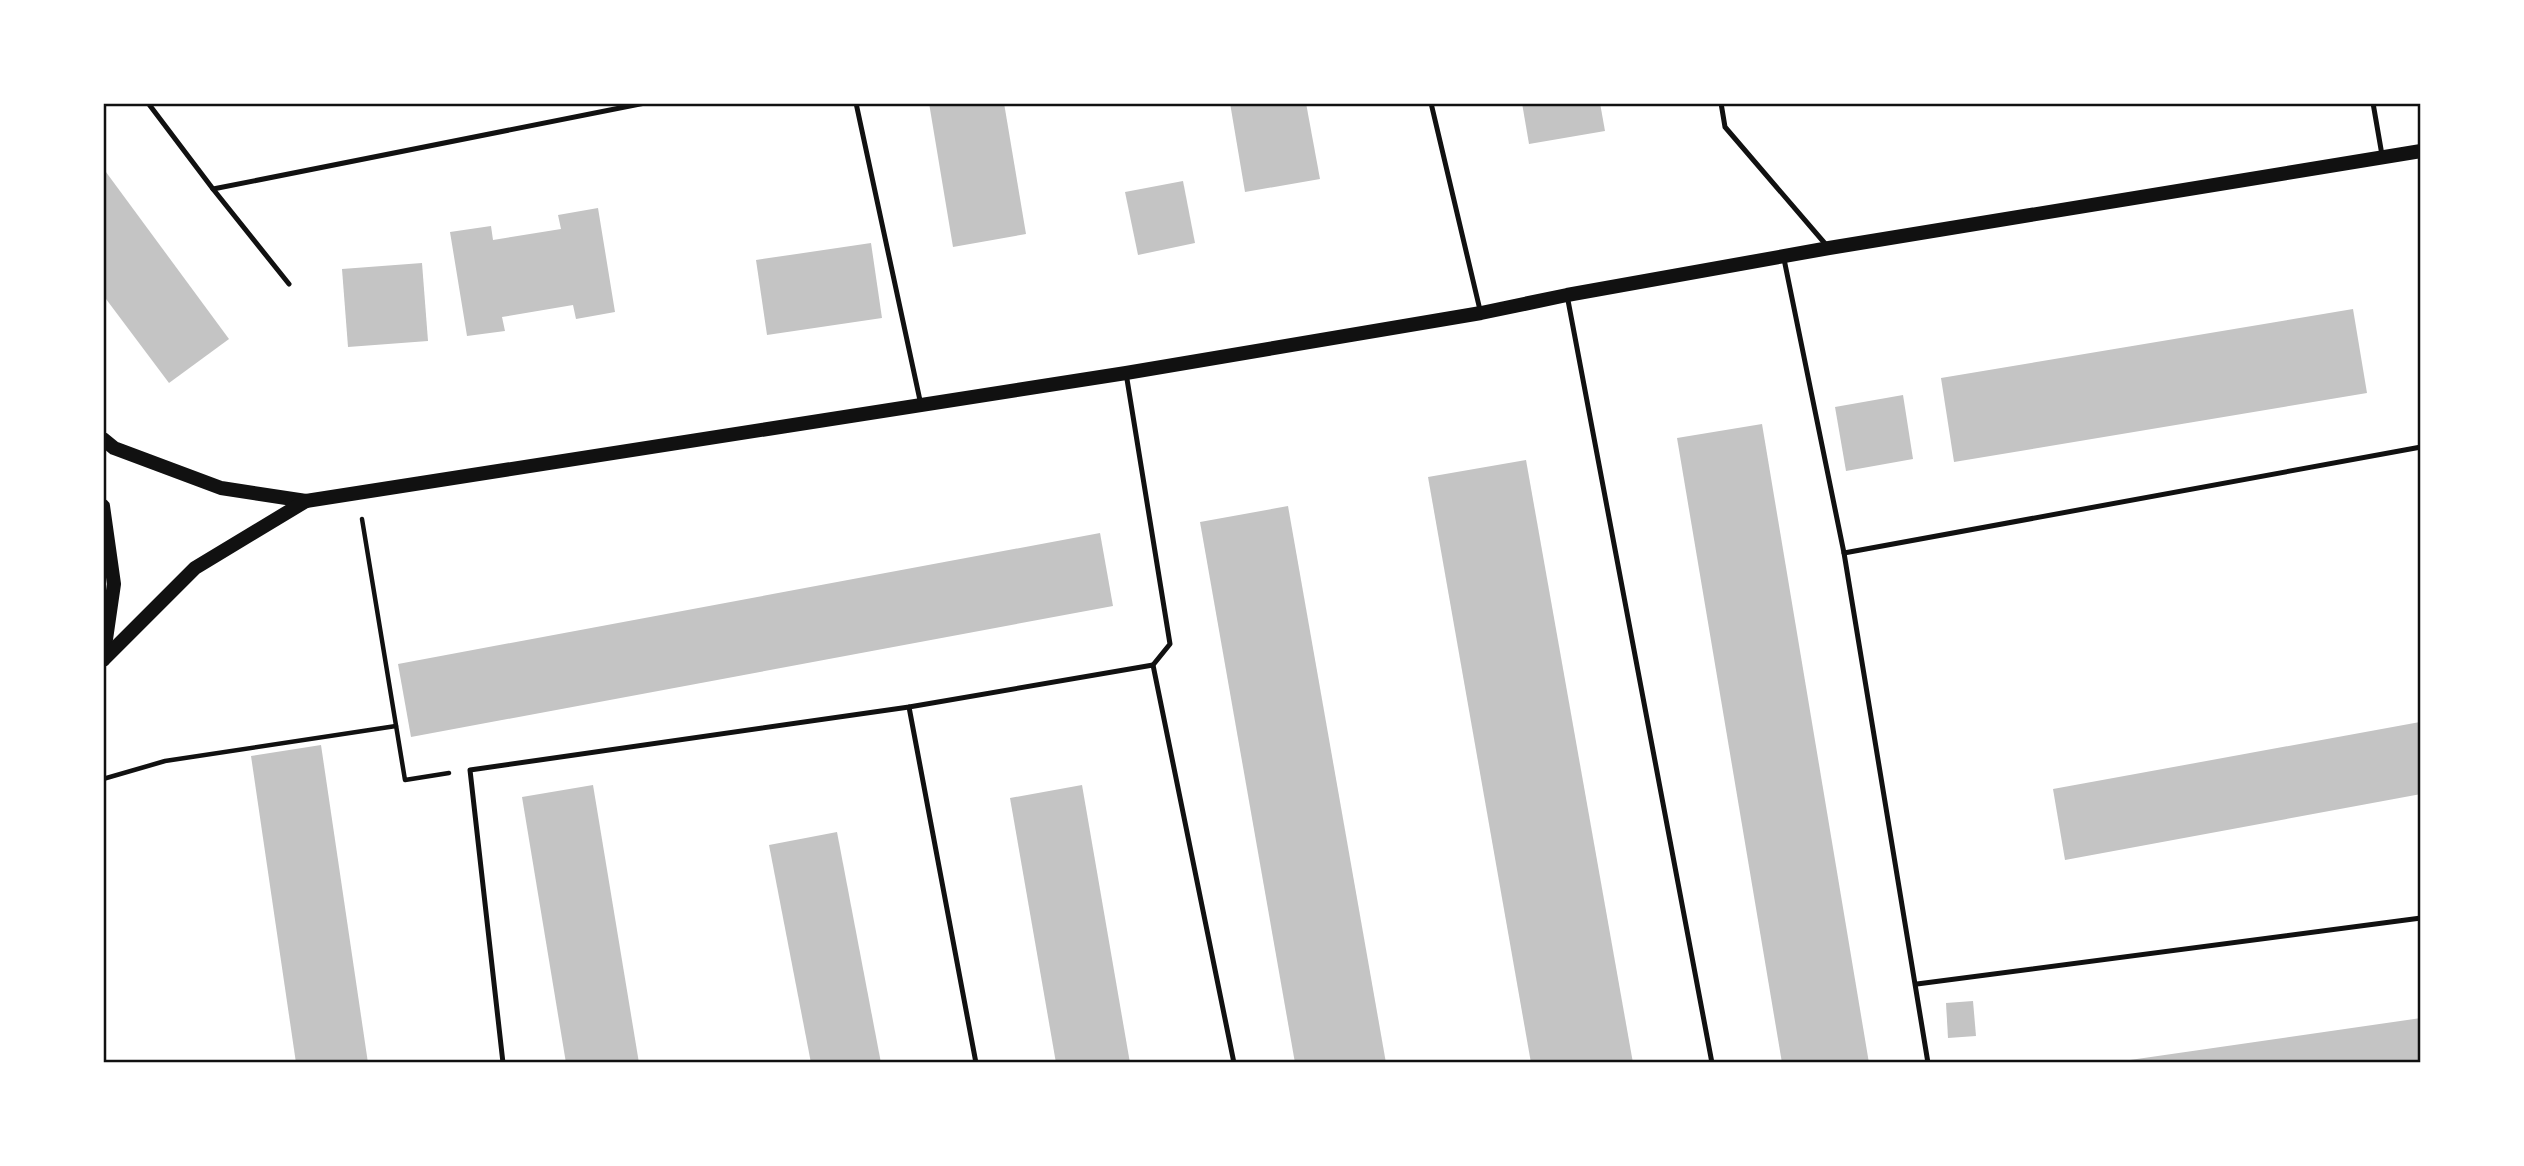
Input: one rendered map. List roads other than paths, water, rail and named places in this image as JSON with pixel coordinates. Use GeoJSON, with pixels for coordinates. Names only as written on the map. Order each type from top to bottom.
{"type":"FeatureCollection","features":[{"type":"Feature","properties":{"kind":"main road"},"geometry":{"type":"LineString","coordinates":[[103,439],[114,447],[221,488],[306,501],[1126,373],[1481,313],[1829,248],[2421,151]]}},
{"type":"Feature","properties":{"kind":"main road"},"geometry":{"type":"LineString","coordinates":[[103,660],[195,568],[306,501]]}},
{"type":"Feature","properties":{"kind":"main road"},"geometry":{"type":"LineString","coordinates":[[103,506],[114,584],[103,660]]}},
{"type":"Feature","properties":{"kind":"lane"},"geometry":{"type":"LineString","coordinates":[[148,103],[289,284]]}},
{"type":"Feature","properties":{"kind":"lane"},"geometry":{"type":"LineString","coordinates":[[213,189],[645,103]]}},
{"type":"Feature","properties":{"kind":"lane"},"geometry":{"type":"LineString","coordinates":[[856,103],[921,406]]}},
{"type":"Feature","properties":{"kind":"lane"},"geometry":{"type":"LineString","coordinates":[[1432,103],[1481,313]]}},
{"type":"Feature","properties":{"kind":"lane"},"geometry":{"type":"LineString","coordinates":[[1721,103],[1725,127],[1829,248]]}},
{"type":"Feature","properties":{"kind":"lane"},"geometry":{"type":"LineString","coordinates":[[2373,103],[2382,158]]}},
{"type":"Feature","properties":{"kind":"lane"},"geometry":{"type":"LineString","coordinates":[[1783,256],[1844,553],[1928,1063]]}},
{"type":"Feature","properties":{"kind":"lane"},"geometry":{"type":"LineString","coordinates":[[1567,295],[1712,1063]]}},
{"type":"Feature","properties":{"kind":"lane"},"geometry":{"type":"LineString","coordinates":[[503,1063],[470,770],[909,708],[1153,665],[1170,644],[1126,373]]}},
{"type":"Feature","properties":{"kind":"lane"},"geometry":{"type":"LineString","coordinates":[[1844,553],[2421,447]]}},
{"type":"Feature","properties":{"kind":"lane"},"geometry":{"type":"LineString","coordinates":[[1153,665],[1234,1063]]}},
{"type":"Feature","properties":{"kind":"lane"},"geometry":{"type":"LineString","coordinates":[[909,708],[976,1063]]}},
{"type":"Feature","properties":{"kind":"lane"},"geometry":{"type":"LineString","coordinates":[[1917,984],[2421,918]]}}]}
